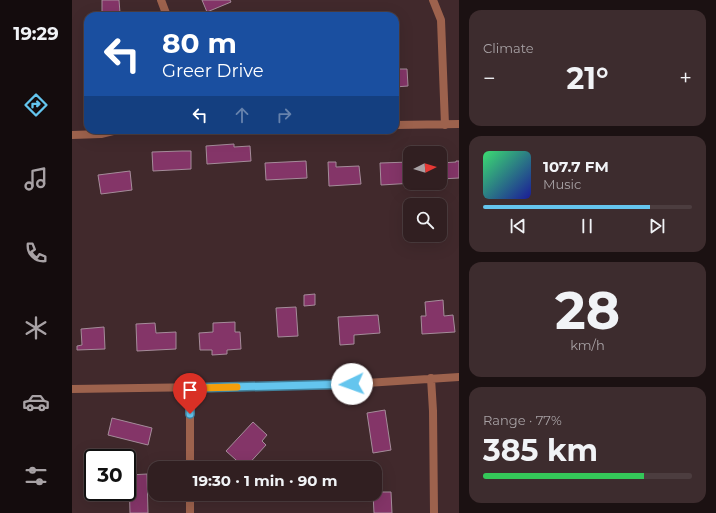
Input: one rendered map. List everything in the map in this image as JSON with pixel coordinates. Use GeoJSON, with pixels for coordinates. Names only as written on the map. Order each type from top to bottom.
{"type":"FeatureCollection","features":[{"type":"Feature","properties":{"kind":"street"},"geometry":{"type":"LineString","coordinates":[[162,0],[166,12]]}},
{"type":"Feature","properties":{"kind":"street"},"geometry":{"type":"LineString","coordinates":[[433,0],[441,20],[445,125]]}},
{"type":"Feature","properties":{"kind":"street"},"geometry":{"type":"LineString","coordinates":[[399,125],[459,124]]}},
{"type":"Feature","properties":{"kind":"street"},"geometry":{"type":"LineString","coordinates":[[72,135],[101,134]]}},
{"type":"Feature","properties":{"kind":"street"},"geometry":{"type":"LineString","coordinates":[[72,389],[336,385],[459,377]]}},
{"type":"Feature","properties":{"kind":"street"},"geometry":{"type":"LineString","coordinates":[[431,378],[433,411],[434,513]]}},
{"type":"Feature","properties":{"kind":"street"},"geometry":{"type":"LineString","coordinates":[[190,388],[190,461]]}},
{"type":"Feature","properties":{"kind":"street"},"geometry":{"type":"LineString","coordinates":[[190,501],[190,513]]}},
{"type":"Feature","properties":{"kind":"building"},"geometry":{"type":"Polygon","coordinates":[[[102,0],[119,0],[120,12],[102,12],[102,0]]]}},
{"type":"Feature","properties":{"kind":"building"},"geometry":{"type":"Polygon","coordinates":[[[202,0],[230,0],[231,2],[207,12],[202,0]]]}},
{"type":"Feature","properties":{"kind":"building"},"geometry":{"type":"Polygon","coordinates":[[[399,69],[407,69],[408,86],[399,87],[399,69]]]}},
{"type":"Feature","properties":{"kind":"building"},"geometry":{"type":"Polygon","coordinates":[[[234,144],[234,147],[250,146],[251,161],[207,164],[206,146],[234,144]]]}},
{"type":"Feature","properties":{"kind":"building"},"geometry":{"type":"Polygon","coordinates":[[[191,151],[191,169],[153,171],[152,152],[191,151]]]}},
{"type":"Feature","properties":{"kind":"building"},"geometry":{"type":"Polygon","coordinates":[[[306,161],[307,178],[266,180],[265,163],[306,161]]]}},
{"type":"Feature","properties":{"kind":"building"},"geometry":{"type":"Polygon","coordinates":[[[459,161],[459,178],[447,179],[447,163],[459,161]]]}},
{"type":"Feature","properties":{"kind":"building"},"geometry":{"type":"Polygon","coordinates":[[[328,162],[336,162],[336,167],[359,166],[361,184],[329,186],[328,162]]]}},
{"type":"Feature","properties":{"kind":"building"},"geometry":{"type":"Polygon","coordinates":[[[403,162],[403,184],[381,185],[380,163],[403,162]]]}},
{"type":"Feature","properties":{"kind":"building"},"geometry":{"type":"Polygon","coordinates":[[[130,171],[132,190],[101,194],[98,175],[130,171]]]}},
{"type":"Feature","properties":{"kind":"building"},"geometry":{"type":"Polygon","coordinates":[[[315,294],[315,305],[304,306],[304,295],[315,294]]]}},
{"type":"Feature","properties":{"kind":"building"},"geometry":{"type":"Polygon","coordinates":[[[443,300],[444,316],[453,315],[455,332],[422,334],[421,316],[426,316],[425,302],[443,300]]]}},
{"type":"Feature","properties":{"kind":"building"},"geometry":{"type":"Polygon","coordinates":[[[296,307],[298,336],[278,337],[276,308],[296,307]]]}},
{"type":"Feature","properties":{"kind":"building"},"geometry":{"type":"Polygon","coordinates":[[[378,315],[380,333],[354,335],[354,344],[340,345],[338,317],[378,315]]]}},
{"type":"Feature","properties":{"kind":"building"},"geometry":{"type":"Polygon","coordinates":[[[235,322],[235,332],[240,332],[241,349],[227,350],[227,354],[212,355],[212,350],[200,350],[199,333],[213,332],[213,323],[235,322]]]}},
{"type":"Feature","properties":{"kind":"building"},"geometry":{"type":"Polygon","coordinates":[[[155,323],[156,333],[176,332],[176,349],[137,351],[136,324],[155,323]]]}},
{"type":"Feature","properties":{"kind":"building"},"geometry":{"type":"Polygon","coordinates":[[[104,327],[105,349],[77,350],[77,346],[82,345],[81,329],[104,327]]]}},
{"type":"Feature","properties":{"kind":"building"},"geometry":{"type":"Polygon","coordinates":[[[385,410],[391,450],[373,453],[367,413],[385,410]]]}},
{"type":"Feature","properties":{"kind":"building"},"geometry":{"type":"Polygon","coordinates":[[[112,418],[152,428],[148,445],[108,435],[112,418]]]}},
{"type":"Feature","properties":{"kind":"building"},"geometry":{"type":"Polygon","coordinates":[[[253,422],[267,435],[262,441],[266,445],[251,461],[237,461],[226,451],[253,422]]]}},
{"type":"Feature","properties":{"kind":"building"},"geometry":{"type":"Polygon","coordinates":[[[147,474],[148,513],[130,513],[130,501],[136,501],[136,475],[147,474]]]}},
{"type":"Feature","properties":{"kind":"building"},"geometry":{"type":"Polygon","coordinates":[[[382,492],[391,492],[392,513],[374,513],[373,501],[382,501],[382,492]]]}},
{"type":"Feature","properties":{"kind":"slow traffic"},"geometry":{"type":"LineString","coordinates":[[199,388],[237,387]]}},
{"type":"Feature","properties":{"kind":"route"},"geometry":{"type":"LineString","coordinates":[[190,414],[190,388],[352,384]]}}]}
